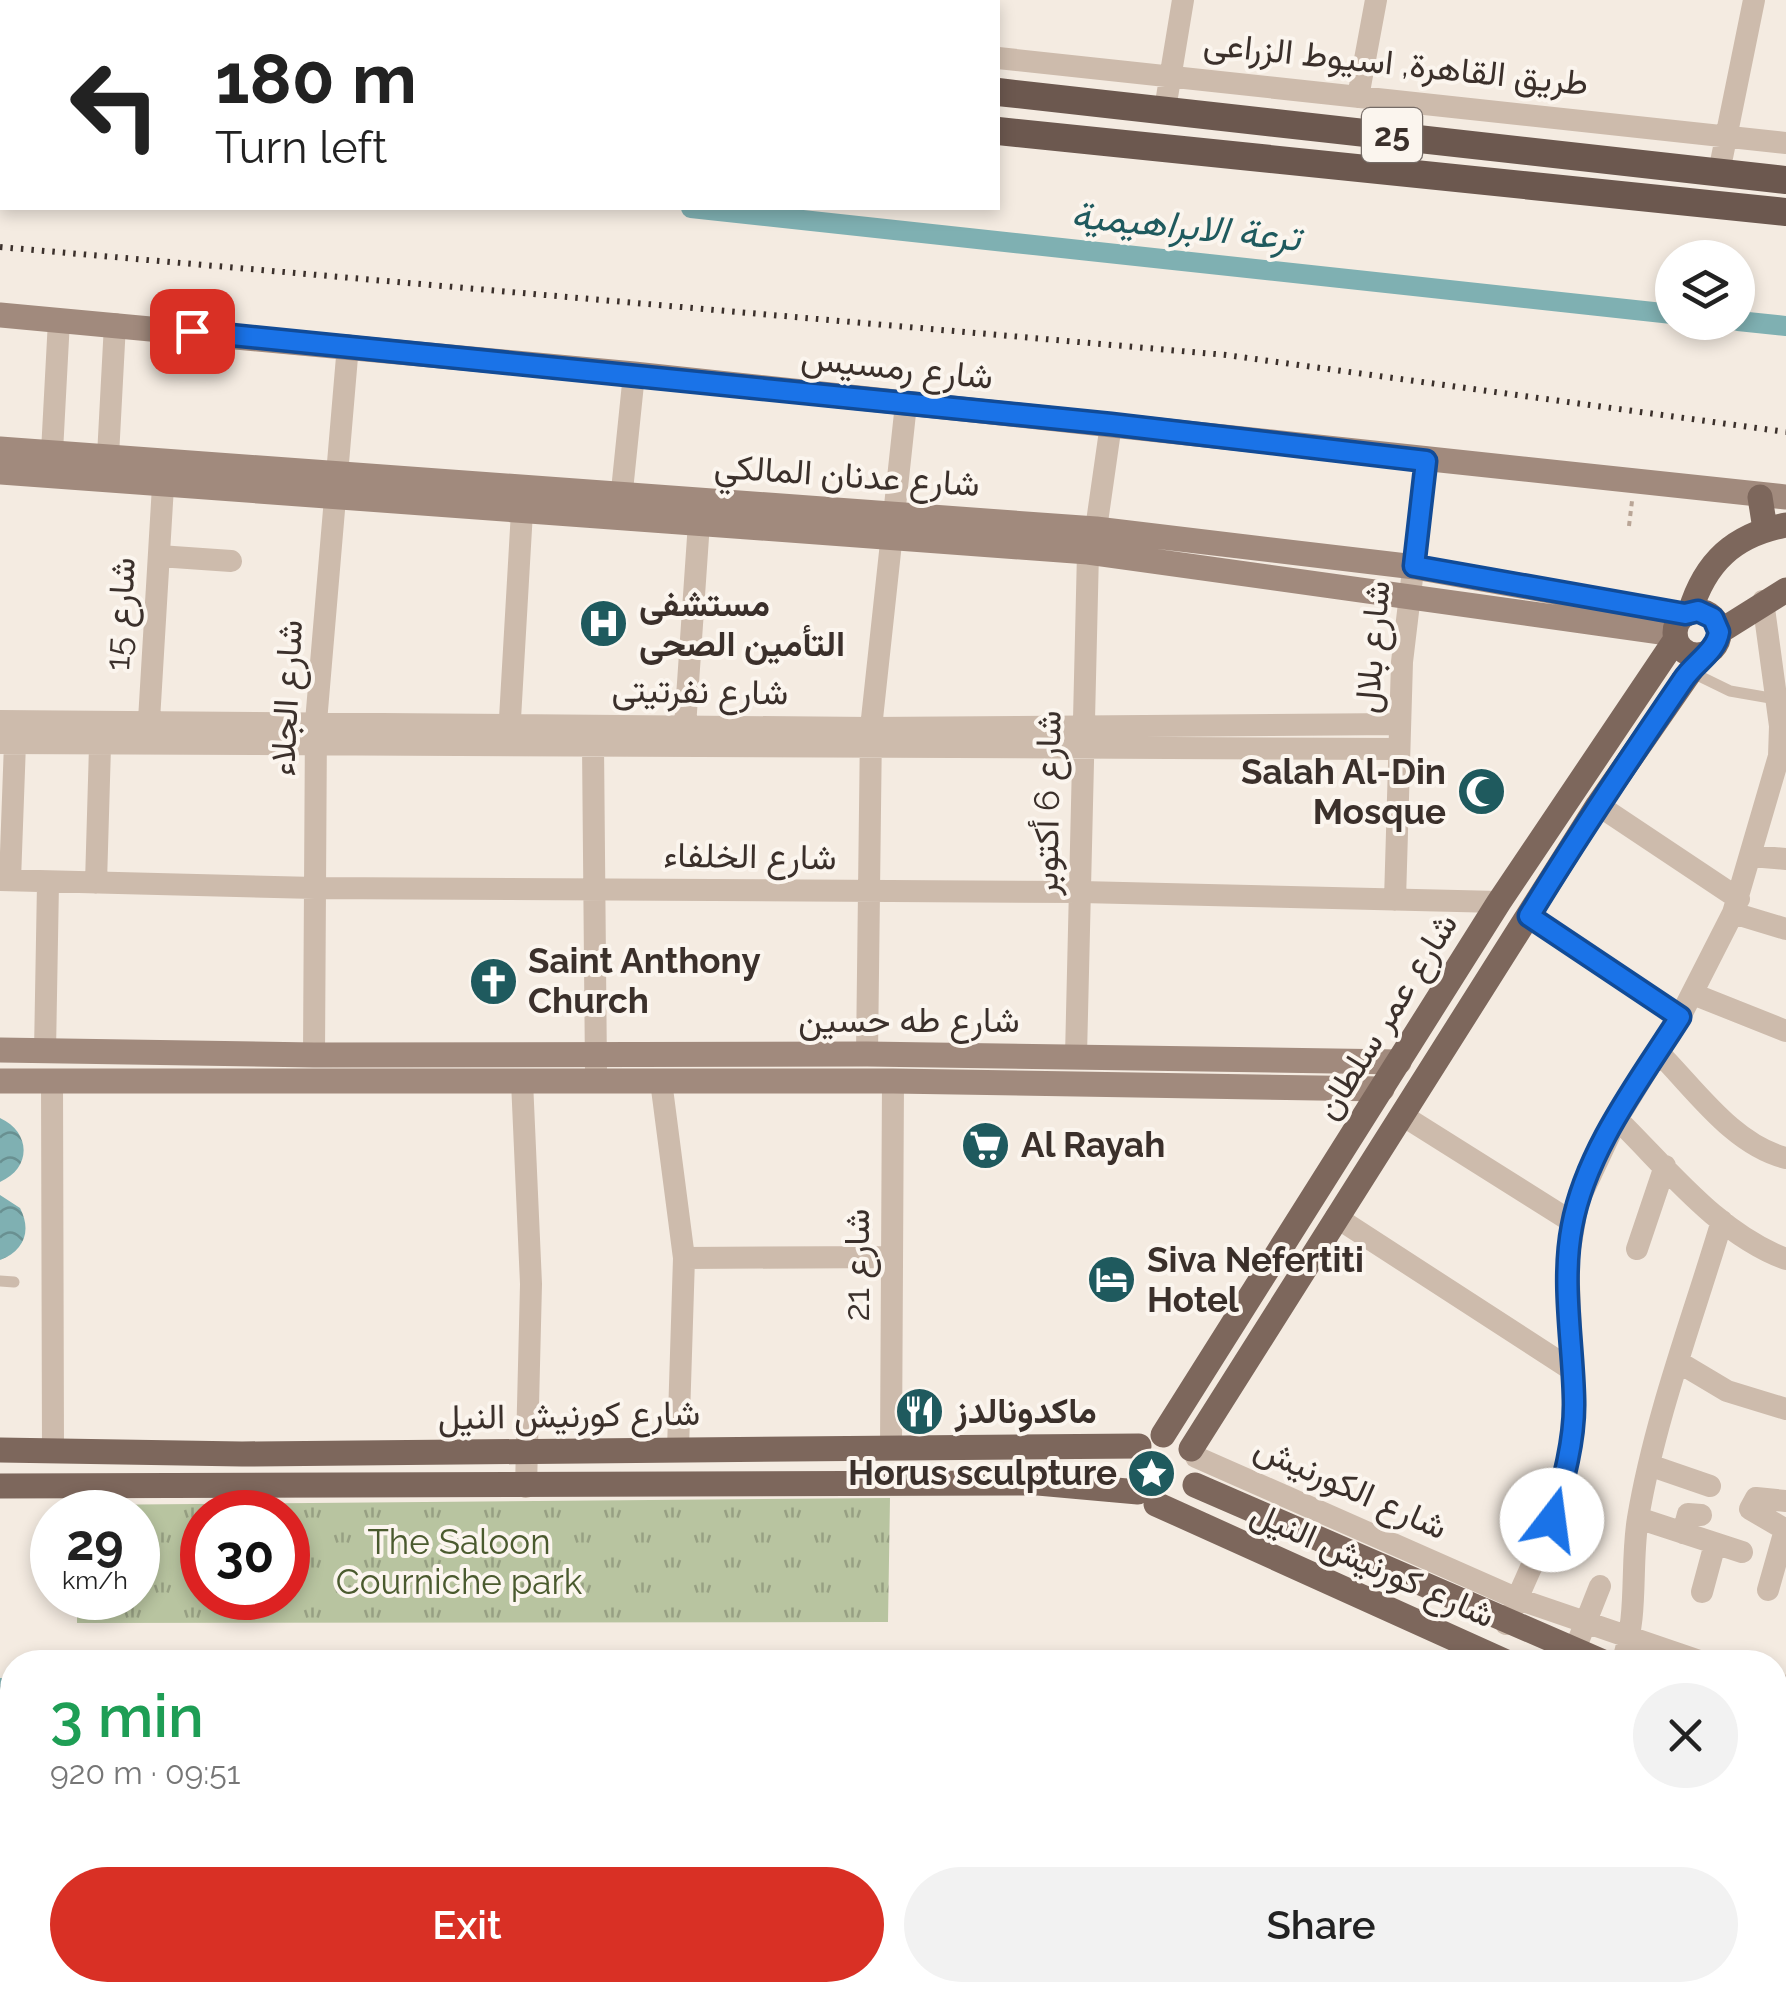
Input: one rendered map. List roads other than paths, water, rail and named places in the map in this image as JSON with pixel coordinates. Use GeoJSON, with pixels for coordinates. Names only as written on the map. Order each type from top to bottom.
{"type":"FeatureCollection","features":[{"type":"Feature","properties":{"kind":"highway","name":"طريق القاهرة, اسيوط الزراعى"},"geometry":{"type":"LineString","coordinates":[[1000,92],[1786,180]]}},
{"type":"Feature","properties":{"kind":"highway"},"geometry":{"type":"LineString","coordinates":[[1138,147],[1154,108]]}},
{"type":"Feature","properties":{"kind":"highway","name":"25"},"geometry":{"type":"LineString","coordinates":[[1000,130],[1786,212]]}},
{"type":"Feature","properties":{"kind":"main road","name":"شارع رمسيس"},"geometry":{"type":"LineString","coordinates":[[0,315],[634,374],[1780,497]]}},
{"type":"Feature","properties":{"kind":"main road","name":"شارع عدنان المالكي"},"geometry":{"type":"LineString","coordinates":[[0,449],[108,456],[337,488]]}},
{"type":"Feature","properties":{"kind":"main road","name":"شارع عدنان المالكي"},"geometry":{"type":"LineString","coordinates":[[0,472],[163,486],[337,488],[891,523],[1414,566],[1681,625]]}},
{"type":"Feature","properties":{"kind":"main road"},"geometry":{"type":"LineString","coordinates":[[1776,527],[1780,497]]}},
{"type":"Feature","properties":{"kind":"main road","name":"شارع عمر سلطان"},"geometry":{"type":"LineString","coordinates":[[1164,1435],[1499,902],[1681,625],[1714,561],[1746,536],[1776,527]]}},
{"type":"Feature","properties":{"kind":"main road","name":"شارع عدنان المالكي"},"geometry":{"type":"LineString","coordinates":[[1092,541],[1411,594],[1681,625]]}},
{"type":"Feature","properties":{"kind":"main road","name":"شارع عمر سلطان"},"geometry":{"type":"LineString","coordinates":[[1194,1452],[1336,1218],[1598,805],[1695,663],[1715,647],[1719,632],[1774,595]]}},
{"type":"Feature","properties":{"kind":"main road"},"geometry":{"type":"LineString","coordinates":[[1695,663],[1686,652],[1681,625],[1713,618],[1719,632]]}},
{"type":"Feature","properties":{"kind":"main road","name":"شارع طه حسين"},"geometry":{"type":"LineString","coordinates":[[0,1050],[314,1056],[867,1054],[1398,1062]]}},
{"type":"Feature","properties":{"kind":"main road"},"geometry":{"type":"LineString","coordinates":[[1352,1062],[1360,1076],[1352,1088]]}},
{"type":"Feature","properties":{"kind":"main road","name":"شارع طه حسين"},"geometry":{"type":"LineString","coordinates":[[0,1081],[892,1082],[1382,1089]]}},
{"type":"Feature","properties":{"kind":"main road"},"geometry":{"type":"LineString","coordinates":[[1164,1435],[1194,1452],[1195,1484],[1183,1498],[1147,1498],[1130,1469],[1139,1446],[1164,1435]]}},
{"type":"Feature","properties":{"kind":"main road","name":"شارع كورنيش النيل"},"geometry":{"type":"LineString","coordinates":[[0,1450],[1139,1446]]}},
{"type":"Feature","properties":{"kind":"main road","name":"شارع كورنيش النيل"},"geometry":{"type":"LineString","coordinates":[[0,1486],[526,1487],[1038,1482],[1147,1498],[1480,1650]]}},
{"type":"Feature","properties":{"kind":"main road","name":"شارع كورنيش النيل"},"geometry":{"type":"LineString","coordinates":[[1195,1484],[1571,1650]]}},
{"type":"Feature","properties":{"kind":"street"},"geometry":{"type":"LineString","coordinates":[[1154,108],[1168,76],[1182,0]]}},
{"type":"Feature","properties":{"kind":"street"},"geometry":{"type":"LineString","coordinates":[[1358,98],[1376,0]]}},
{"type":"Feature","properties":{"kind":"street"},"geometry":{"type":"LineString","coordinates":[[1719,172],[1754,0]]}},
{"type":"Feature","properties":{"kind":"street","name":"طريق القاهرة, اسيوط الزراعى"},"geometry":{"type":"LineString","coordinates":[[1000,58],[1786,143]]}},
{"type":"Feature","properties":{"kind":"street"},"geometry":{"type":"LineString","coordinates":[[52,452],[59,320]]}},
{"type":"Feature","properties":{"kind":"street"},"geometry":{"type":"LineString","coordinates":[[108,456],[114,324]]}},
{"type":"Feature","properties":{"kind":"street","name":"شارع الجلاء"},"geometry":{"type":"LineString","coordinates":[[314,1056],[316,733],[348,345]]}},
{"type":"Feature","properties":{"kind":"street"},"geometry":{"type":"LineString","coordinates":[[621,507],[634,374]]}},
{"type":"Feature","properties":{"kind":"street"},"geometry":{"type":"LineString","coordinates":[[867,1054],[866,892],[871,739],[906,404]]}},
{"type":"Feature","properties":{"kind":"street","name":"شارع 6 أكتوبر"},"geometry":{"type":"LineString","coordinates":[[1076,1056],[1092,541],[1111,424]]}},
{"type":"Feature","properties":{"kind":"street","name":"شارع بلال"},"geometry":{"type":"LineString","coordinates":[[1395,900],[1399,724],[1426,461]]}},
{"type":"Feature","properties":{"kind":"street","name":"شارع 15"},"geometry":{"type":"LineString","coordinates":[[148,746],[163,486]]}},
{"type":"Feature","properties":{"kind":"street"},"geometry":{"type":"LineString","coordinates":[[509,734],[523,501]]}},
{"type":"Feature","properties":{"kind":"street"},"geometry":{"type":"LineString","coordinates":[[684,737],[700,512]]}},
{"type":"Feature","properties":{"kind":"street"},"geometry":{"type":"LineString","coordinates":[[159,556],[231,561]]}},
{"type":"Feature","properties":{"kind":"street"},"geometry":{"type":"LineString","coordinates":[[1506,1624],[1552,1520],[1563,1482],[1574,1403],[1568,1261],[1572,1222],[1595,1160],[1616,1119],[1693,994],[1736,906],[1781,746],[1774,595]]}},
{"type":"Feature","properties":{"kind":"street","name":"شارع نفرتيتى"},"geometry":{"type":"LineString","coordinates":[[0,721],[149,722],[316,733],[871,739],[1084,737],[1399,724]]}},
{"type":"Feature","properties":{"kind":"street","name":"شارع نفرتيتى"},"geometry":{"type":"LineString","coordinates":[[7,743],[148,746],[316,733]]}},
{"type":"Feature","properties":{"kind":"street","name":"شارع نفرتيتى"},"geometry":{"type":"LineString","coordinates":[[509,734],[592,745],[684,737]]}},
{"type":"Feature","properties":{"kind":"street","name":"شارع نفرتيتى"},"geometry":{"type":"LineString","coordinates":[[1084,737],[1398,749]]}},
{"type":"Feature","properties":{"kind":"street"},"geometry":{"type":"LineString","coordinates":[[5,880],[7,743]]}},
{"type":"Feature","properties":{"kind":"street"},"geometry":{"type":"LineString","coordinates":[[592,745],[596,1081]]}},
{"type":"Feature","properties":{"kind":"street"},"geometry":{"type":"LineString","coordinates":[[96,883],[100,746]]}},
{"type":"Feature","properties":{"kind":"street"},"geometry":{"type":"LineString","coordinates":[[1598,805],[1736,906],[1786,929]]}},
{"type":"Feature","properties":{"kind":"street"},"geometry":{"type":"LineString","coordinates":[[1751,856],[1786,859]]}},
{"type":"Feature","properties":{"kind":"street","name":"شارع الخلفاء"},"geometry":{"type":"LineString","coordinates":[[5,880],[315,888],[1080,892],[1499,902]]}},
{"type":"Feature","properties":{"kind":"street"},"geometry":{"type":"LineString","coordinates":[[45,1052],[48,882]]}},
{"type":"Feature","properties":{"kind":"street"},"geometry":{"type":"LineString","coordinates":[[1529,916],[1680,1017]]}},
{"type":"Feature","properties":{"kind":"street"},"geometry":{"type":"LineString","coordinates":[[1693,994],[1785,1022]]}},
{"type":"Feature","properties":{"kind":"street"},"geometry":{"type":"LineString","coordinates":[[1658,1052],[1742,1136],[1760,1149],[1786,1158]]}},
{"type":"Feature","properties":{"kind":"street"},"geometry":{"type":"LineString","coordinates":[[52,1081],[53,1450]]}},
{"type":"Feature","properties":{"kind":"street"},"geometry":{"type":"LineString","coordinates":[[522,1081],[531,1284],[526,1487]]}},
{"type":"Feature","properties":{"kind":"street"},"geometry":{"type":"LineString","coordinates":[[661,1081],[684,1258],[678,1449]]}},
{"type":"Feature","properties":{"kind":"street","name":"شارع 21"},"geometry":{"type":"LineString","coordinates":[[891,1448],[892,1082]]}},
{"type":"Feature","properties":{"kind":"street"},"geometry":{"type":"LineString","coordinates":[[1402,1115],[1572,1222]]}},
{"type":"Feature","properties":{"kind":"street"},"geometry":{"type":"LineString","coordinates":[[1616,1119],[1722,1221],[1757,1246],[1786,1259]]}},
{"type":"Feature","properties":{"kind":"street"},"geometry":{"type":"LineString","coordinates":[[1637,1249],[1665,1166]]}},
{"type":"Feature","properties":{"kind":"street"},"geometry":{"type":"LineString","coordinates":[[1336,1218],[1572,1370]]}},
{"type":"Feature","properties":{"kind":"street"},"geometry":{"type":"LineString","coordinates":[[1626,1650],[1638,1518],[1722,1221]]}},
{"type":"Feature","properties":{"kind":"street"},"geometry":{"type":"LineString","coordinates":[[684,1258],[892,1257]]}},
{"type":"Feature","properties":{"kind":"street"},"geometry":{"type":"LineString","coordinates":[[1680,1363],[1727,1391],[1786,1409]]}},
{"type":"Feature","properties":{"kind":"street","name":"شارع الكورنيش"},"geometry":{"type":"LineString","coordinates":[[1194,1452],[1518,1600],[1584,1626],[1664,1650]]}},
{"type":"Feature","properties":{"kind":"street"},"geometry":{"type":"LineString","coordinates":[[1650,1465],[1710,1486]]}},
{"type":"Feature","properties":{"kind":"street"},"geometry":{"type":"LineString","coordinates":[[1768,1590],[1786,1530],[1750,1509],[1756,1498],[1786,1502]]}},
{"type":"Feature","properties":{"kind":"street"},"geometry":{"type":"LineString","coordinates":[[1683,1533],[1688,1514],[1701,1515]]}},
{"type":"Feature","properties":{"kind":"street"},"geometry":{"type":"LineString","coordinates":[[1638,1518],[1742,1552]]}},
{"type":"Feature","properties":{"kind":"street"},"geometry":{"type":"LineString","coordinates":[[1702,1592],[1715,1544]]}},
{"type":"Feature","properties":{"kind":"street"},"geometry":{"type":"LineString","coordinates":[[1574,1650],[1600,1586]]}},
{"type":"Feature","properties":{"kind":"lane"},"geometry":{"type":"LineString","coordinates":[[1695,663],[1730,691],[1776,699]]}},
{"type":"Feature","properties":{"kind":"lane"},"geometry":{"type":"LineString","coordinates":[[0,1281],[14,1282]]}},
{"type":"Feature","properties":{"kind":"water"},"geometry":{"type":"Polygon","coordinates":[[[0,1118],[18,1132],[24,1150],[18,1168],[0,1182],[0,1118]]]}},
{"type":"Feature","properties":{"kind":"water"},"geometry":{"type":"Polygon","coordinates":[[[0,1195],[20,1208],[25,1232],[20,1246],[0,1260],[0,1195]]]}},
{"type":"Feature","properties":{"kind":"waterway","name":"ترعة الابراهيمية"},"geometry":{"type":"LineString","coordinates":[[710,210],[1655,312]]}},
{"type":"Feature","properties":{"kind":"waterway","name":"ترعة الابراهيمية"},"geometry":{"type":"LineString","coordinates":[[1755,323],[1786,326]]}},
{"type":"Feature","properties":{"kind":"railway"},"geometry":{"type":"LineString","coordinates":[[0,247],[1226,355],[1786,432]]}},
{"type":"Feature","properties":{"kind":"place","name":"مستشفى التأمين الصحى"},"geometry":{"type":"Point","coordinates":[604,624]}},
{"type":"Feature","properties":{"kind":"place","name":"Salah Al-Din Mosque"},"geometry":{"type":"Point","coordinates":[1481,792]}},
{"type":"Feature","properties":{"kind":"place","name":"Saint Anthony Church"},"geometry":{"type":"Point","coordinates":[493,981]}},
{"type":"Feature","properties":{"kind":"place","name":"Al Rayah"},"geometry":{"type":"Point","coordinates":[986,1145]}},
{"type":"Feature","properties":{"kind":"place","name":"Siva Nefertiti Hotel"},"geometry":{"type":"Point","coordinates":[1112,1280]}},
{"type":"Feature","properties":{"kind":"place","name":"ماكدونالدز"},"geometry":{"type":"Point","coordinates":[920,1411]}},
{"type":"Feature","properties":{"kind":"place","name":"Horus sculpture"},"geometry":{"type":"Point","coordinates":[1152,1473]}},
{"type":"Feature","properties":{"kind":"park label","name":"The Saloon Courniche park"},"geometry":{"type":"Point","coordinates":[459,1562]}}]}
